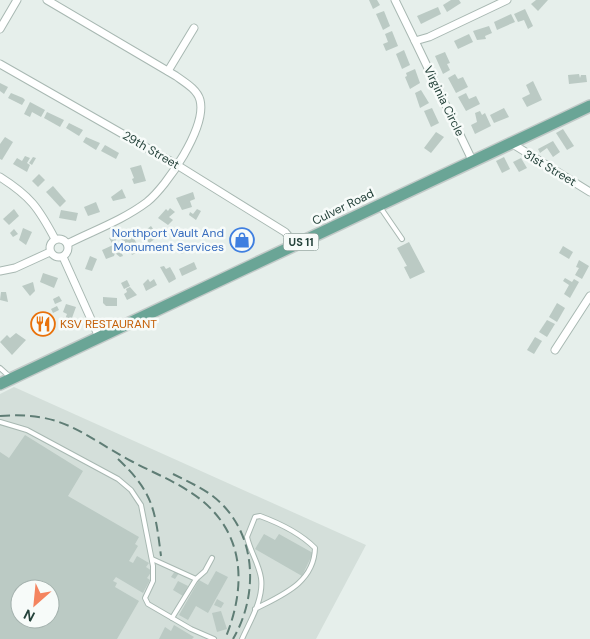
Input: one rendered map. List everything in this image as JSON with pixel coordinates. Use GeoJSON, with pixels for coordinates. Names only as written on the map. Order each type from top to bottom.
{"type":"FeatureCollection","features":[{"type":"Feature","properties":{"kind":"main road","name":"Culver Road"},"geometry":{"type":"LineString","coordinates":[[0,384],[590,106]]}},
{"type":"Feature","properties":{"kind":"street"},"geometry":{"type":"LineString","coordinates":[[0,28],[17,0]]}},
{"type":"Feature","properties":{"kind":"street"},"geometry":{"type":"LineString","coordinates":[[0,176],[34,203],[41,211],[55,239],[69,243],[118,220],[148,201],[177,165],[197,130],[200,115],[200,99],[189,85],[47,0]]}},
{"type":"Feature","properties":{"kind":"street","name":"Virginia Circle"},"geometry":{"type":"LineString","coordinates":[[395,0],[473,162]]}},
{"type":"Feature","properties":{"kind":"street"},"geometry":{"type":"LineString","coordinates":[[415,41],[429,37],[507,0]]}},
{"type":"Feature","properties":{"kind":"street"},"geometry":{"type":"LineString","coordinates":[[168,71],[194,28]]}},
{"type":"Feature","properties":{"kind":"street","name":"29th Street"},"geometry":{"type":"LineString","coordinates":[[0,64],[177,165],[285,232],[296,245]]}},
{"type":"Feature","properties":{"kind":"street","name":"31st Street"},"geometry":{"type":"LineString","coordinates":[[511,144],[590,192]]}},
{"type":"Feature","properties":{"kind":"street"},"geometry":{"type":"LineString","coordinates":[[50,252],[50,244],[55,239]]}},
{"type":"Feature","properties":{"kind":"street"},"geometry":{"type":"LineString","coordinates":[[63,257],[68,251],[69,243]]}},
{"type":"Feature","properties":{"kind":"street"},"geometry":{"type":"LineString","coordinates":[[50,252],[56,256],[63,257]]}},
{"type":"Feature","properties":{"kind":"street"},"geometry":{"type":"LineString","coordinates":[[0,271],[15,268],[50,252]]}},
{"type":"Feature","properties":{"kind":"street"},"geometry":{"type":"LineString","coordinates":[[63,257],[99,337]]}},
{"type":"Feature","properties":{"kind":"street"},"geometry":{"type":"LineString","coordinates":[[556,350],[590,296]]}},
{"type":"Feature","properties":{"kind":"lane"},"geometry":{"type":"LineString","coordinates":[[379,205],[402,239]]}},
{"type":"Feature","properties":{"kind":"lane"},"geometry":{"type":"LineString","coordinates":[[0,368],[11,378]]}},
{"type":"Feature","properties":{"kind":"lane"},"geometry":{"type":"LineString","coordinates":[[0,422],[27,430],[118,479],[131,490],[141,505],[152,559],[153,582],[146,598],[148,604],[214,639]]}},
{"type":"Feature","properties":{"kind":"lane"},"geometry":{"type":"LineString","coordinates":[[242,639],[260,597],[261,580],[247,536],[255,517],[260,516],[280,523],[309,542],[314,548],[314,557],[311,568],[298,586],[255,609]]}},
{"type":"Feature","properties":{"kind":"lane"},"geometry":{"type":"LineString","coordinates":[[172,618],[196,579],[205,571],[212,558]]}},
{"type":"Feature","properties":{"kind":"lane"},"geometry":{"type":"LineString","coordinates":[[152,559],[196,579]]}},
{"type":"Feature","properties":{"kind":"shaded area"},"geometry":{"type":"Polygon","coordinates":[[[14,387],[366,545],[316,639],[0,639],[0,394],[14,387]]]}},
{"type":"Feature","properties":{"kind":"building"},"geometry":{"type":"Polygon","coordinates":[[[369,0],[377,0],[380,5],[373,9],[369,0]]]}},
{"type":"Feature","properties":{"kind":"building"},"geometry":{"type":"Polygon","coordinates":[[[451,0],[459,0],[461,3],[447,12],[443,5],[451,0]]]}},
{"type":"Feature","properties":{"kind":"building"},"geometry":{"type":"Polygon","coordinates":[[[536,0],[548,0],[538,11],[531,4],[536,0]]]}},
{"type":"Feature","properties":{"kind":"building"},"geometry":{"type":"Polygon","coordinates":[[[438,7],[441,14],[421,24],[417,16],[438,7]]]}},
{"type":"Feature","properties":{"kind":"building"},"geometry":{"type":"Polygon","coordinates":[[[525,9],[533,26],[528,29],[524,20],[518,22],[514,14],[525,9]]]}},
{"type":"Feature","properties":{"kind":"building"},"geometry":{"type":"Polygon","coordinates":[[[384,11],[390,26],[383,30],[376,14],[384,11]]]}},
{"type":"Feature","properties":{"kind":"building"},"geometry":{"type":"Polygon","coordinates":[[[511,14],[515,22],[497,30],[494,22],[511,14]]]}},
{"type":"Feature","properties":{"kind":"building"},"geometry":{"type":"Polygon","coordinates":[[[489,26],[492,33],[485,36],[486,39],[477,40],[473,31],[489,26]]]}},
{"type":"Feature","properties":{"kind":"building"},"geometry":{"type":"Polygon","coordinates":[[[392,31],[398,46],[386,51],[383,44],[388,42],[385,34],[392,31]]]}},
{"type":"Feature","properties":{"kind":"building"},"geometry":{"type":"Polygon","coordinates":[[[469,34],[473,42],[458,49],[454,41],[469,34]]]}},
{"type":"Feature","properties":{"kind":"building"},"geometry":{"type":"Polygon","coordinates":[[[404,50],[410,65],[402,69],[396,54],[404,50]]]}},
{"type":"Feature","properties":{"kind":"building"},"geometry":{"type":"Polygon","coordinates":[[[445,52],[450,63],[447,64],[450,70],[443,74],[435,56],[445,52]]]}},
{"type":"Feature","properties":{"kind":"building"},"geometry":{"type":"Polygon","coordinates":[[[415,69],[420,83],[410,89],[405,77],[407,76],[406,73],[415,69]]]}},
{"type":"Feature","properties":{"kind":"building"},"geometry":{"type":"Polygon","coordinates":[[[455,74],[458,79],[463,77],[468,87],[456,93],[448,78],[455,74]]]}},
{"type":"Feature","properties":{"kind":"building"},"geometry":{"type":"Polygon","coordinates":[[[579,74],[580,78],[581,75],[586,75],[587,82],[569,84],[568,75],[579,74]]]}},
{"type":"Feature","properties":{"kind":"building"},"geometry":{"type":"Polygon","coordinates":[[[533,81],[542,100],[527,107],[522,98],[530,94],[526,85],[533,81]]]}},
{"type":"Feature","properties":{"kind":"building"},"geometry":{"type":"Polygon","coordinates":[[[0,83],[8,87],[4,94],[0,91],[0,83]]]}},
{"type":"Feature","properties":{"kind":"building"},"geometry":{"type":"Polygon","coordinates":[[[421,90],[429,103],[420,108],[415,93],[421,90]]]}},
{"type":"Feature","properties":{"kind":"building"},"geometry":{"type":"Polygon","coordinates":[[[11,93],[25,100],[22,105],[8,98],[11,93]]]}},
{"type":"Feature","properties":{"kind":"building"},"geometry":{"type":"Polygon","coordinates":[[[466,93],[469,99],[476,96],[480,104],[466,111],[458,97],[466,93]]]}},
{"type":"Feature","properties":{"kind":"building"},"geometry":{"type":"Polygon","coordinates":[[[30,102],[45,110],[41,117],[32,112],[30,117],[24,114],[30,102]]]}},
{"type":"Feature","properties":{"kind":"building"},"geometry":{"type":"Polygon","coordinates":[[[432,108],[439,123],[431,127],[424,111],[432,108]]]}},
{"type":"Feature","properties":{"kind":"building"},"geometry":{"type":"Polygon","coordinates":[[[504,108],[509,117],[494,123],[490,115],[504,108]]]}},
{"type":"Feature","properties":{"kind":"building"},"geometry":{"type":"Polygon","coordinates":[[[480,111],[482,115],[485,113],[491,126],[475,134],[471,125],[477,122],[475,113],[480,111]]]}},
{"type":"Feature","properties":{"kind":"building"},"geometry":{"type":"Polygon","coordinates":[[[47,112],[64,120],[60,127],[44,118],[47,112]]]}},
{"type":"Feature","properties":{"kind":"building"},"geometry":{"type":"Polygon","coordinates":[[[69,123],[83,130],[79,136],[66,128],[69,123]]]}},
{"type":"Feature","properties":{"kind":"building"},"geometry":{"type":"Polygon","coordinates":[[[563,129],[574,146],[567,150],[556,133],[563,129]]]}},
{"type":"Feature","properties":{"kind":"building"},"geometry":{"type":"Polygon","coordinates":[[[436,132],[444,137],[431,153],[424,148],[436,132]]]}},
{"type":"Feature","properties":{"kind":"building"},"geometry":{"type":"Polygon","coordinates":[[[5,137],[13,142],[2,160],[0,159],[0,144],[5,137]]]}},
{"type":"Feature","properties":{"kind":"building"},"geometry":{"type":"Polygon","coordinates":[[[86,137],[100,143],[96,150],[83,142],[86,137]]]}},
{"type":"Feature","properties":{"kind":"building"},"geometry":{"type":"Polygon","coordinates":[[[553,141],[560,152],[553,157],[547,148],[540,153],[538,149],[553,141]]]}},
{"type":"Feature","properties":{"kind":"building"},"geometry":{"type":"Polygon","coordinates":[[[105,145],[119,153],[116,159],[101,151],[105,145]]]}},
{"type":"Feature","properties":{"kind":"building"},"geometry":{"type":"Polygon","coordinates":[[[25,156],[30,158],[27,163],[30,165],[27,172],[13,164],[17,158],[22,161],[25,156]]]}},
{"type":"Feature","properties":{"kind":"building"},"geometry":{"type":"Polygon","coordinates":[[[33,157],[36,158],[32,165],[29,163],[33,157]]]}},
{"type":"Feature","properties":{"kind":"building"},"geometry":{"type":"Polygon","coordinates":[[[504,157],[510,169],[502,173],[496,161],[504,157]]]}},
{"type":"Feature","properties":{"kind":"building"},"geometry":{"type":"Polygon","coordinates":[[[521,158],[527,168],[519,172],[513,162],[521,158]]]}},
{"type":"Feature","properties":{"kind":"building"},"geometry":{"type":"Polygon","coordinates":[[[141,165],[146,181],[134,184],[130,168],[141,165]]]}},
{"type":"Feature","properties":{"kind":"building"},"geometry":{"type":"Polygon","coordinates":[[[39,174],[45,180],[38,187],[32,181],[39,174]]]}},
{"type":"Feature","properties":{"kind":"building"},"geometry":{"type":"Polygon","coordinates":[[[53,186],[66,201],[60,207],[46,192],[53,186]]]}},
{"type":"Feature","properties":{"kind":"building"},"geometry":{"type":"Polygon","coordinates":[[[122,189],[126,198],[113,201],[111,197],[122,189]]]}},
{"type":"Feature","properties":{"kind":"building"},"geometry":{"type":"Polygon","coordinates":[[[193,192],[195,199],[190,201],[192,207],[182,210],[176,198],[193,192]]]}},
{"type":"Feature","properties":{"kind":"building"},"geometry":{"type":"Polygon","coordinates":[[[96,202],[100,212],[88,216],[84,207],[96,202]]]}},
{"type":"Feature","properties":{"kind":"building"},"geometry":{"type":"Polygon","coordinates":[[[170,208],[175,212],[169,217],[173,220],[168,225],[158,218],[166,209],[168,211],[170,208]]]}},
{"type":"Feature","properties":{"kind":"building"},"geometry":{"type":"Polygon","coordinates":[[[14,209],[19,216],[9,225],[3,219],[14,209]]]}},
{"type":"Feature","properties":{"kind":"building"},"geometry":{"type":"Polygon","coordinates":[[[197,209],[201,211],[196,220],[189,215],[190,212],[193,214],[197,209]]]}},
{"type":"Feature","properties":{"kind":"building"},"geometry":{"type":"Polygon","coordinates":[[[61,210],[78,213],[76,221],[59,218],[61,210]]]}},
{"type":"Feature","properties":{"kind":"building"},"geometry":{"type":"Polygon","coordinates":[[[151,226],[156,233],[153,236],[155,239],[149,243],[147,240],[144,242],[139,235],[151,226]]]}},
{"type":"Feature","properties":{"kind":"building"},"geometry":{"type":"Polygon","coordinates":[[[23,228],[32,232],[26,245],[19,240],[23,228]]]}},
{"type":"Feature","properties":{"kind":"building"},"geometry":{"type":"Polygon","coordinates":[[[14,229],[18,234],[13,237],[10,233],[14,229]]]}},
{"type":"Feature","properties":{"kind":"building"},"geometry":{"type":"Polygon","coordinates":[[[249,229],[255,240],[238,250],[232,239],[249,229]]]}},
{"type":"Feature","properties":{"kind":"building"},"geometry":{"type":"Polygon","coordinates":[[[132,234],[140,251],[132,255],[130,251],[128,252],[121,238],[132,234]]]}},
{"type":"Feature","properties":{"kind":"building"},"geometry":{"type":"Polygon","coordinates":[[[114,236],[123,256],[120,257],[115,253],[114,256],[106,259],[102,250],[113,245],[109,238],[114,236]]]}},
{"type":"Feature","properties":{"kind":"building"},"geometry":{"type":"Polygon","coordinates":[[[409,242],[425,272],[410,279],[404,267],[407,266],[397,248],[409,242]]]}},
{"type":"Feature","properties":{"kind":"building"},"geometry":{"type":"Polygon","coordinates":[[[183,245],[186,252],[181,254],[178,248],[183,245]]]}},
{"type":"Feature","properties":{"kind":"building"},"geometry":{"type":"Polygon","coordinates":[[[563,246],[573,252],[569,259],[559,253],[563,246]]]}},
{"type":"Feature","properties":{"kind":"building"},"geometry":{"type":"Polygon","coordinates":[[[90,256],[97,259],[92,271],[85,269],[90,256]]]}},
{"type":"Feature","properties":{"kind":"building"},"geometry":{"type":"Polygon","coordinates":[[[579,260],[589,266],[582,279],[575,275],[579,268],[576,267],[579,260]]]}},
{"type":"Feature","properties":{"kind":"building"},"geometry":{"type":"Polygon","coordinates":[[[194,262],[197,269],[182,276],[179,269],[194,262]]]}},
{"type":"Feature","properties":{"kind":"building"},"geometry":{"type":"Polygon","coordinates":[[[164,266],[166,269],[170,267],[176,279],[169,283],[160,267],[164,266]]]}},
{"type":"Feature","properties":{"kind":"building"},"geometry":{"type":"Polygon","coordinates":[[[43,273],[58,278],[54,288],[40,282],[43,273]]]}},
{"type":"Feature","properties":{"kind":"building"},"geometry":{"type":"Polygon","coordinates":[[[565,278],[572,282],[574,279],[579,282],[570,298],[564,294],[569,285],[563,281],[565,278]]]}},
{"type":"Feature","properties":{"kind":"building"},"geometry":{"type":"Polygon","coordinates":[[[148,279],[150,282],[154,279],[157,285],[146,291],[143,284],[148,279]]]}},
{"type":"Feature","properties":{"kind":"building"},"geometry":{"type":"Polygon","coordinates":[[[127,280],[130,286],[124,289],[121,283],[127,280]]]}},
{"type":"Feature","properties":{"kind":"building"},"geometry":{"type":"Polygon","coordinates":[[[33,282],[35,291],[30,296],[22,286],[33,282]]]}},
{"type":"Feature","properties":{"kind":"building"},"geometry":{"type":"Polygon","coordinates":[[[130,287],[137,295],[127,300],[124,294],[127,292],[126,289],[130,287]]]}},
{"type":"Feature","properties":{"kind":"building"},"geometry":{"type":"Polygon","coordinates":[[[1,292],[6,292],[8,302],[0,300],[1,292]]]}},
{"type":"Feature","properties":{"kind":"building"},"geometry":{"type":"Polygon","coordinates":[[[59,296],[62,301],[55,304],[53,299],[59,296]]]}},
{"type":"Feature","properties":{"kind":"building"},"geometry":{"type":"Polygon","coordinates":[[[103,297],[117,298],[117,306],[106,306],[103,303],[103,297]]]}},
{"type":"Feature","properties":{"kind":"building"},"geometry":{"type":"Polygon","coordinates":[[[557,303],[565,308],[557,322],[549,317],[557,303]]]}},
{"type":"Feature","properties":{"kind":"building"},"geometry":{"type":"Polygon","coordinates":[[[66,304],[76,307],[69,326],[64,322],[67,314],[63,312],[66,304]]]}},
{"type":"Feature","properties":{"kind":"building"},"geometry":{"type":"Polygon","coordinates":[[[57,306],[59,310],[53,313],[51,309],[57,306]]]}},
{"type":"Feature","properties":{"kind":"building","name":"KSV RESTAURANT"},"geometry":{"type":"Polygon","coordinates":[[[49,315],[54,327],[37,333],[32,322],[49,315]]]}},
{"type":"Feature","properties":{"kind":"building"},"geometry":{"type":"Polygon","coordinates":[[[547,320],[555,324],[547,337],[539,332],[547,320]]]}},
{"type":"Feature","properties":{"kind":"building"},"geometry":{"type":"Polygon","coordinates":[[[16,333],[26,340],[12,355],[0,342],[7,335],[10,338],[16,333]]]}},
{"type":"Feature","properties":{"kind":"building"},"geometry":{"type":"Polygon","coordinates":[[[535,337],[542,341],[534,354],[527,350],[535,337]]]}},
{"type":"Feature","properties":{"kind":"building"},"geometry":{"type":"Polygon","coordinates":[[[25,435],[83,471],[68,496],[139,537],[135,544],[138,546],[129,561],[133,563],[137,556],[149,563],[146,567],[152,571],[147,578],[150,580],[143,593],[116,577],[113,581],[117,583],[115,587],[139,601],[117,639],[0,639],[0,452],[9,458],[25,435]]]}},
{"type":"Feature","properties":{"kind":"building"},"geometry":{"type":"Polygon","coordinates":[[[264,534],[275,540],[279,534],[313,553],[302,576],[255,549],[264,534]]]}},
{"type":"Feature","properties":{"kind":"building"},"geometry":{"type":"Polygon","coordinates":[[[175,571],[179,573],[175,579],[171,577],[175,571]]]}},
{"type":"Feature","properties":{"kind":"building"},"geometry":{"type":"Polygon","coordinates":[[[216,571],[228,577],[208,613],[196,606],[188,620],[179,615],[199,580],[208,585],[216,571]]]}},
{"type":"Feature","properties":{"kind":"building"},"geometry":{"type":"Polygon","coordinates":[[[178,581],[188,586],[183,596],[173,590],[178,581]]]}},
{"type":"Feature","properties":{"kind":"building"},"geometry":{"type":"Polygon","coordinates":[[[217,599],[224,603],[221,608],[214,605],[217,599]]]}},
{"type":"Feature","properties":{"kind":"building"},"geometry":{"type":"Polygon","coordinates":[[[221,611],[227,629],[217,632],[212,613],[221,611]]]}},
{"type":"Feature","properties":{"kind":"building"},"geometry":{"type":"Polygon","coordinates":[[[174,625],[194,637],[192,639],[159,639],[165,627],[171,631],[174,625]]]}},
{"type":"Feature","properties":{"kind":"railway"},"geometry":{"type":"LineString","coordinates":[[0,416],[22,415],[41,417],[71,427],[190,492],[208,506],[222,522],[231,539],[237,558],[239,578],[237,598],[225,639]]}},
{"type":"Feature","properties":{"kind":"railway"},"geometry":{"type":"LineString","coordinates":[[118,459],[139,481],[150,502],[157,526],[161,556]]}},
{"type":"Feature","properties":{"kind":"railway"},"geometry":{"type":"LineString","coordinates":[[173,474],[210,494],[226,508],[237,525],[245,543],[249,562],[250,582],[242,621],[233,639]]}},
{"type":"Feature","properties":{"kind":"place","name":"Northport Vault And Monument Services"},"geometry":{"type":"Point","coordinates":[242,240]}},
{"type":"Feature","properties":{"kind":"place","name":"KSV RESTAURANT"},"geometry":{"type":"Point","coordinates":[43,324]}}]}
